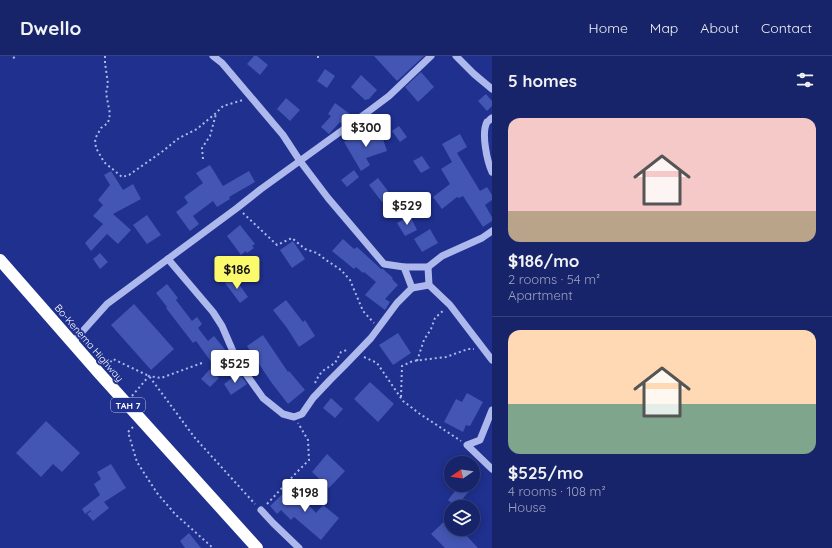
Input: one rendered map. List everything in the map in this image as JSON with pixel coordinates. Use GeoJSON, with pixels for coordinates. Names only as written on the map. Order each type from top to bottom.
{"type":"FeatureCollection","features":[{"type":"Feature","properties":{"kind":"highway","name":"Bo-Kenema Highway"},"geometry":{"type":"LineString","coordinates":[[0,260],[99,373],[257,548]]}},
{"type":"Feature","properties":{"kind":"street"},"geometry":{"type":"LineString","coordinates":[[214,56],[222,63],[250,98],[283,135],[300,161],[328,198],[384,264],[404,267],[428,267],[442,256],[482,238],[492,231]]}},
{"type":"Feature","properties":{"kind":"street"},"geometry":{"type":"LineString","coordinates":[[73,342],[107,304],[389,96],[431,56]]}},
{"type":"Feature","properties":{"kind":"street"},"geometry":{"type":"LineString","coordinates":[[456,56],[492,90]]}},
{"type":"Feature","properties":{"kind":"street"},"geometry":{"type":"LineString","coordinates":[[492,118],[487,123],[484,136],[485,150],[492,172]]}},
{"type":"Feature","properties":{"kind":"street"},"geometry":{"type":"LineString","coordinates":[[168,259],[213,312],[222,326],[241,367],[263,398],[283,414],[294,417],[302,414],[313,398],[371,338],[397,303],[412,288],[429,285]]}},
{"type":"Feature","properties":{"kind":"street"},"geometry":{"type":"LineString","coordinates":[[404,267],[412,288]]}},
{"type":"Feature","properties":{"kind":"street"},"geometry":{"type":"LineString","coordinates":[[428,267],[429,285],[450,305],[492,360]]}},
{"type":"Feature","properties":{"kind":"street"},"geometry":{"type":"LineString","coordinates":[[492,410],[480,440],[467,445],[492,469]]}},
{"type":"Feature","properties":{"kind":"street"},"geometry":{"type":"LineString","coordinates":[[261,510],[299,548]]}},
{"type":"Feature","properties":{"kind":"path"},"geometry":{"type":"LineString","coordinates":[[13,58],[17,56]]}},
{"type":"Feature","properties":{"kind":"path"},"geometry":{"type":"LineString","coordinates":[[105,56],[108,84],[106,93],[110,114],[108,123],[101,128],[95,139],[96,148],[104,162],[122,177],[128,175],[179,138],[197,129],[223,106],[250,98]]}},
{"type":"Feature","properties":{"kind":"path"},"geometry":{"type":"LineString","coordinates":[[203,159],[202,148],[210,136],[216,113]]}},
{"type":"Feature","properties":{"kind":"path"},"geometry":{"type":"LineString","coordinates":[[237,208],[277,245],[292,238],[306,249],[317,253],[341,270],[350,280],[363,311],[378,328]]}},
{"type":"Feature","properties":{"kind":"path"},"geometry":{"type":"LineString","coordinates":[[417,361],[424,340],[431,329],[435,318],[450,305]]}},
{"type":"Feature","properties":{"kind":"path"},"geometry":{"type":"LineString","coordinates":[[401,398],[402,366],[413,361],[446,357],[468,349],[483,349]]}},
{"type":"Feature","properties":{"kind":"path"},"geometry":{"type":"LineString","coordinates":[[356,353],[377,363],[403,401],[467,445]]}},
{"type":"Feature","properties":{"kind":"path"},"geometry":{"type":"LineString","coordinates":[[99,373],[113,359],[149,376],[161,378],[202,363]]}},
{"type":"Feature","properties":{"kind":"path"},"geometry":{"type":"LineString","coordinates":[[149,376],[195,438],[261,510],[309,460],[308,440],[294,417]]}},
{"type":"Feature","properties":{"kind":"path"},"geometry":{"type":"LineString","coordinates":[[126,402],[149,376]]}},
{"type":"Feature","properties":{"kind":"path"},"geometry":{"type":"LineString","coordinates":[[142,420],[128,432],[137,462],[157,493],[175,514],[214,548]]}},
{"type":"Feature","properties":{"kind":"building"},"geometry":{"type":"Polygon","coordinates":[[[254,56],[257,56],[268,65],[260,75],[247,64],[254,56]]]}},
{"type":"Feature","properties":{"kind":"building"},"geometry":{"type":"Polygon","coordinates":[[[374,56],[424,56],[397,81],[374,56]]]}},
{"type":"Feature","properties":{"kind":"building"},"geometry":{"type":"Polygon","coordinates":[[[325,69],[335,76],[327,88],[317,81],[325,69]]]}},
{"type":"Feature","properties":{"kind":"building"},"geometry":{"type":"Polygon","coordinates":[[[421,72],[434,87],[418,102],[405,87],[421,72]]]}},
{"type":"Feature","properties":{"kind":"building"},"geometry":{"type":"Polygon","coordinates":[[[361,75],[377,90],[369,99],[365,100],[351,87],[361,75]]]}},
{"type":"Feature","properties":{"kind":"building"},"geometry":{"type":"Polygon","coordinates":[[[486,94],[492,101],[492,106],[487,111],[478,101],[486,94]]]}},
{"type":"Feature","properties":{"kind":"building"},"geometry":{"type":"Polygon","coordinates":[[[286,98],[300,110],[290,121],[277,109],[286,98]]]}},
{"type":"Feature","properties":{"kind":"building"},"geometry":{"type":"Polygon","coordinates":[[[335,103],[350,114],[344,123],[342,124],[340,122],[329,134],[321,127],[331,116],[328,114],[335,103]]]}},
{"type":"Feature","properties":{"kind":"building"},"geometry":{"type":"Polygon","coordinates":[[[399,126],[407,137],[400,142],[392,131],[399,126]]]}},
{"type":"Feature","properties":{"kind":"building"},"geometry":{"type":"Polygon","coordinates":[[[380,130],[387,151],[366,158],[370,165],[361,171],[344,142],[353,137],[355,139],[380,130]]]}},
{"type":"Feature","properties":{"kind":"building"},"geometry":{"type":"Polygon","coordinates":[[[460,134],[467,147],[457,153],[480,191],[487,187],[492,195],[492,200],[485,205],[492,217],[492,221],[483,227],[463,196],[459,198],[457,197],[442,209],[433,197],[450,184],[441,169],[452,162],[442,144],[460,134]]]}},
{"type":"Feature","properties":{"kind":"building"},"geometry":{"type":"Polygon","coordinates":[[[422,156],[430,168],[421,173],[413,161],[422,156]]]}},
{"type":"Feature","properties":{"kind":"building"},"geometry":{"type":"Polygon","coordinates":[[[210,165],[223,186],[249,171],[255,182],[229,197],[230,199],[217,207],[213,201],[193,216],[199,224],[190,231],[176,212],[188,203],[184,197],[203,183],[196,173],[210,165]]]}},
{"type":"Feature","properties":{"kind":"building"},"geometry":{"type":"Polygon","coordinates":[[[354,170],[359,177],[347,187],[341,180],[354,170]]]}},
{"type":"Feature","properties":{"kind":"building"},"geometry":{"type":"Polygon","coordinates":[[[111,171],[123,190],[133,184],[141,199],[113,214],[131,230],[118,244],[107,234],[91,251],[85,243],[103,224],[93,216],[103,205],[98,200],[110,185],[104,175],[111,171]]]}},
{"type":"Feature","properties":{"kind":"building"},"geometry":{"type":"Polygon","coordinates":[[[378,178],[391,195],[382,202],[369,185],[378,178]]]}},
{"type":"Feature","properties":{"kind":"building"},"geometry":{"type":"Polygon","coordinates":[[[147,215],[161,235],[147,244],[133,225],[147,215]]]}},
{"type":"Feature","properties":{"kind":"building"},"geometry":{"type":"Polygon","coordinates":[[[410,216],[417,230],[405,236],[397,223],[410,216]]]}},
{"type":"Feature","properties":{"kind":"building"},"geometry":{"type":"Polygon","coordinates":[[[240,225],[255,244],[252,246],[254,248],[241,255],[227,236],[240,225]]]}},
{"type":"Feature","properties":{"kind":"building"},"geometry":{"type":"Polygon","coordinates":[[[430,229],[438,243],[422,252],[414,239],[430,229]]]}},
{"type":"Feature","properties":{"kind":"building"},"geometry":{"type":"Polygon","coordinates":[[[343,239],[354,249],[357,247],[393,278],[392,279],[398,285],[385,299],[390,302],[385,310],[365,295],[376,282],[356,267],[354,269],[332,251],[343,239]]]}},
{"type":"Feature","properties":{"kind":"building"},"geometry":{"type":"Polygon","coordinates":[[[293,241],[305,259],[292,268],[280,250],[293,241]]]}},
{"type":"Feature","properties":{"kind":"building"},"geometry":{"type":"Polygon","coordinates":[[[100,253],[108,262],[100,269],[93,259],[100,253]]]}},
{"type":"Feature","properties":{"kind":"building"},"geometry":{"type":"Polygon","coordinates":[[[234,277],[248,297],[240,303],[225,283],[234,277]]]}},
{"type":"Feature","properties":{"kind":"building"},"geometry":{"type":"Polygon","coordinates":[[[167,284],[178,298],[176,300],[192,321],[197,317],[202,324],[198,328],[208,341],[214,336],[227,352],[212,363],[196,341],[193,343],[156,293],[167,284]]]}},
{"type":"Feature","properties":{"kind":"building"},"geometry":{"type":"Polygon","coordinates":[[[286,300],[303,322],[305,320],[315,336],[299,347],[273,310],[286,300]]]}},
{"type":"Feature","properties":{"kind":"building"},"geometry":{"type":"Polygon","coordinates":[[[134,304],[174,349],[151,370],[111,325],[134,304]]]}},
{"type":"Feature","properties":{"kind":"building"},"geometry":{"type":"Polygon","coordinates":[[[398,333],[411,353],[393,365],[379,345],[398,333]]]}},
{"type":"Feature","properties":{"kind":"building"},"geometry":{"type":"Polygon","coordinates":[[[263,335],[288,372],[289,371],[305,390],[288,404],[247,346],[263,335]]]}},
{"type":"Feature","properties":{"kind":"building"},"geometry":{"type":"Polygon","coordinates":[[[210,369],[219,378],[210,387],[201,379],[210,369]]]}},
{"type":"Feature","properties":{"kind":"building"},"geometry":{"type":"Polygon","coordinates":[[[239,373],[247,384],[231,395],[224,384],[239,373]]]}},
{"type":"Feature","properties":{"kind":"building"},"geometry":{"type":"Polygon","coordinates":[[[370,382],[394,404],[378,422],[354,399],[370,382]]]}},
{"type":"Feature","properties":{"kind":"building"},"geometry":{"type":"Polygon","coordinates":[[[467,393],[483,402],[470,426],[466,425],[463,432],[444,422],[456,399],[462,402],[467,393]]]}},
{"type":"Feature","properties":{"kind":"building"},"geometry":{"type":"Polygon","coordinates":[[[331,398],[343,409],[335,418],[323,408],[331,398]]]}},
{"type":"Feature","properties":{"kind":"building"},"geometry":{"type":"Polygon","coordinates":[[[46,421],[80,453],[62,472],[53,464],[41,477],[16,453],[46,421]]]}},
{"type":"Feature","properties":{"kind":"building"},"geometry":{"type":"Polygon","coordinates":[[[327,454],[345,471],[329,488],[312,472],[327,454]]]}},
{"type":"Feature","properties":{"kind":"building"},"geometry":{"type":"Polygon","coordinates":[[[111,464],[126,488],[104,502],[109,508],[93,521],[87,514],[91,510],[85,514],[82,509],[100,495],[94,484],[101,479],[97,472],[111,464]]]}},
{"type":"Feature","properties":{"kind":"building"},"geometry":{"type":"Polygon","coordinates":[[[291,486],[316,513],[323,505],[339,518],[321,540],[294,517],[291,520],[281,510],[277,514],[270,506],[291,486]]]}},
{"type":"Feature","properties":{"kind":"building"},"geometry":{"type":"Polygon","coordinates":[[[454,492],[468,492],[462,500],[448,500],[454,492]]]}},
{"type":"Feature","properties":{"kind":"building"},"geometry":{"type":"Polygon","coordinates":[[[444,522],[444,536],[467,536],[478,548],[445,548],[431,534],[444,522]]]}},
{"type":"Feature","properties":{"kind":"building"},"geometry":{"type":"Polygon","coordinates":[[[189,533],[201,548],[185,548],[180,541],[189,533]]]}}]}
